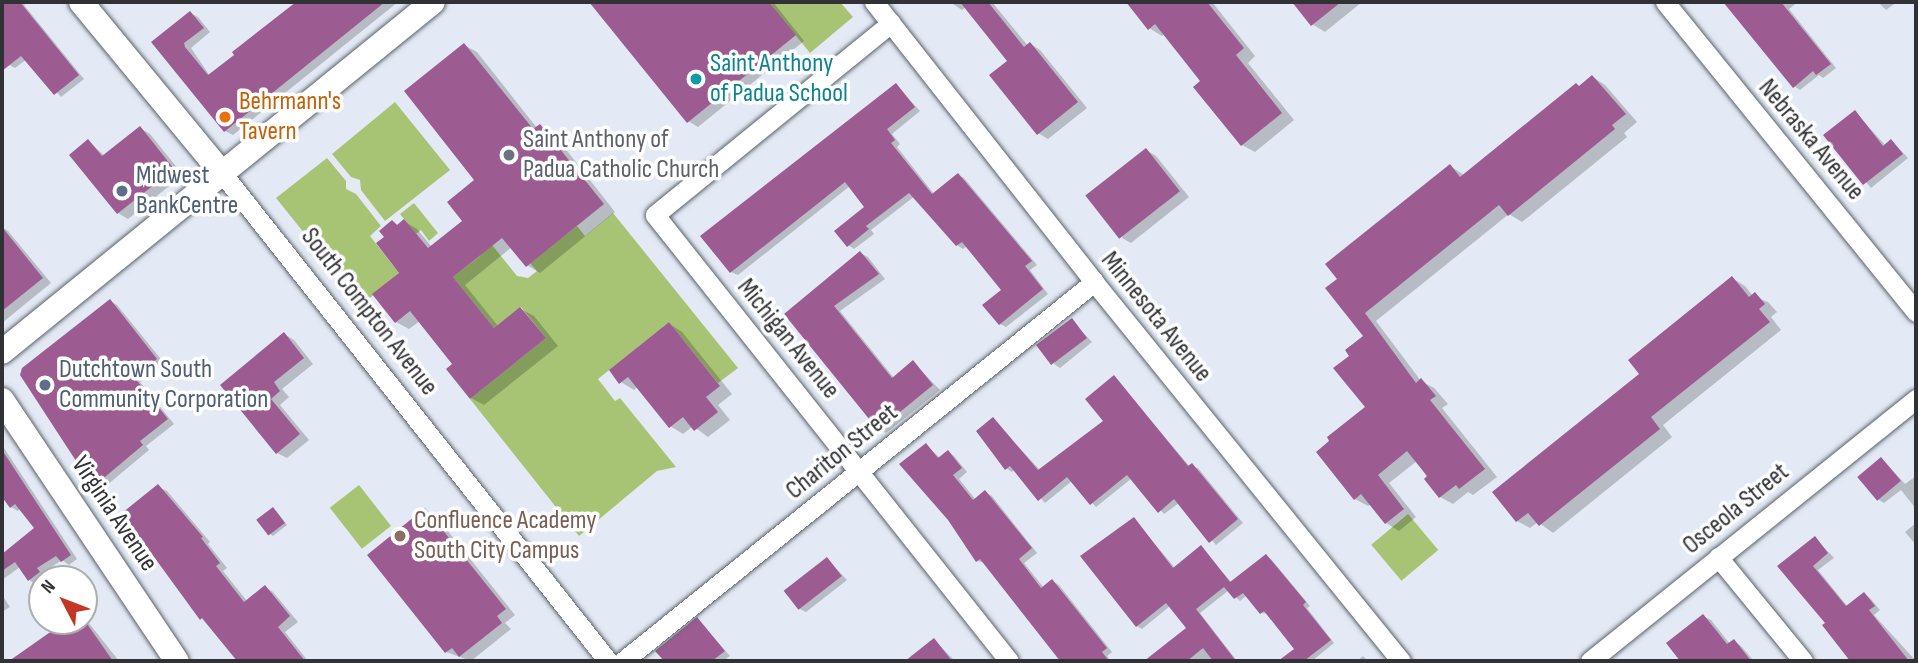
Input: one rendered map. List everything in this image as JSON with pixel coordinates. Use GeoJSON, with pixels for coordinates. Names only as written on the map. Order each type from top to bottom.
{"type":"FeatureCollection","features":[{"type":"Feature","properties":{"kind":"street","name":"South Compton Avenue"},"geometry":{"type":"LineString","coordinates":[[81,2],[222,173],[608,661]]}},
{"type":"Feature","properties":{"kind":"street"},"geometry":{"type":"LineString","coordinates":[[2,352],[433,2]]}},
{"type":"Feature","properties":{"kind":"street","name":"Minnesota Avenue"},"geometry":{"type":"LineString","coordinates":[[874,2],[1094,282],[1401,661]]}},
{"type":"Feature","properties":{"kind":"street","name":"Nebraska Avenue"},"geometry":{"type":"LineString","coordinates":[[1665,2],[1916,312]]}},
{"type":"Feature","properties":{"kind":"street","name":"Michigan Avenue"},"geometry":{"type":"LineString","coordinates":[[891,23],[655,215],[1009,661]]}},
{"type":"Feature","properties":{"kind":"street","name":"Chariton Street"},"geometry":{"type":"LineString","coordinates":[[622,661],[1094,282]]}},
{"type":"Feature","properties":{"kind":"street","name":"Osceola Street"},"geometry":{"type":"LineString","coordinates":[[1590,661],[1916,399]]}},
{"type":"Feature","properties":{"kind":"street","name":"Virginia Avenue"},"geometry":{"type":"LineString","coordinates":[[2,400],[177,661]]}},
{"type":"Feature","properties":{"kind":"street"},"geometry":{"type":"LineString","coordinates":[[1718,557],[1803,661]]}},
{"type":"Feature","properties":{"kind":"green space"},"geometry":{"type":"Polygon","coordinates":[[[769,2],[840,2],[853,17],[810,53],[769,2]]]}},
{"type":"Feature","properties":{"kind":"green space"},"geometry":{"type":"Polygon","coordinates":[[[395,102],[450,170],[385,221],[361,190],[360,180],[351,177],[332,154],[395,102]]]}},
{"type":"Feature","properties":{"kind":"green space"},"geometry":{"type":"Polygon","coordinates":[[[327,158],[346,181],[346,189],[356,194],[381,226],[370,236],[399,273],[362,305],[276,198],[327,158]]]}},
{"type":"Feature","properties":{"kind":"green space"},"geometry":{"type":"Polygon","coordinates":[[[414,203],[438,233],[429,241],[421,230],[416,234],[400,214],[414,203]]]}},
{"type":"Feature","properties":{"kind":"green space"},"geometry":{"type":"Polygon","coordinates":[[[613,213],[738,368],[718,383],[669,322],[598,379],[615,401],[620,398],[676,467],[657,471],[579,536],[470,399],[546,338],[521,307],[494,328],[453,277],[480,256],[484,235],[517,276],[528,278],[537,271],[530,263],[577,226],[585,236],[613,213]]]}},
{"type":"Feature","properties":{"kind":"green space"},"geometry":{"type":"Polygon","coordinates":[[[359,485],[391,526],[362,549],[330,508],[359,485]]]}},
{"type":"Feature","properties":{"kind":"green space"},"geometry":{"type":"Polygon","coordinates":[[[1408,514],[1438,550],[1401,581],[1371,545],[1408,514]]]}},
{"type":"Feature","properties":{"kind":"building"},"geometry":{"type":"Polygon","coordinates":[[[2,2],[20,2],[79,75],[54,95],[21,56],[2,71],[2,2]]]}},
{"type":"Feature","properties":{"kind":"building"},"geometry":{"type":"Polygon","coordinates":[[[296,2],[385,2],[224,132],[151,42],[190,11],[204,28],[184,43],[185,47],[208,75],[234,55],[232,52],[296,2]]]}},
{"type":"Feature","properties":{"kind":"building","name":"Saint Anthony of Padua School"},"geometry":{"type":"Polygon","coordinates":[[[589,2],[769,2],[796,35],[687,123],[589,2]]]}},
{"type":"Feature","properties":{"kind":"building"},"geometry":{"type":"Polygon","coordinates":[[[960,2],[988,2],[1024,47],[1030,42],[1078,102],[1037,135],[989,75],[1007,61],[960,2]]]}},
{"type":"Feature","properties":{"kind":"building"},"geometry":{"type":"Polygon","coordinates":[[[1126,2],[1207,2],[1244,48],[1236,55],[1282,113],[1241,146],[1193,87],[1200,81],[1155,24],[1148,30],[1126,2]]]}},
{"type":"Feature","properties":{"kind":"building"},"geometry":{"type":"Polygon","coordinates":[[[1292,2],[1341,2],[1311,26],[1292,2]]]}},
{"type":"Feature","properties":{"kind":"building"},"geometry":{"type":"Polygon","coordinates":[[[1723,2],[1781,2],[1831,64],[1816,75],[1813,71],[1793,88],[1723,2]]]}},
{"type":"Feature","properties":{"kind":"building"},"geometry":{"type":"Polygon","coordinates":[[[464,43],[533,129],[540,124],[604,204],[526,267],[502,238],[453,277],[494,328],[520,307],[546,338],[470,399],[446,369],[452,364],[410,311],[395,323],[372,294],[399,273],[376,243],[384,237],[379,231],[392,220],[397,225],[404,219],[428,248],[462,221],[447,202],[474,180],[404,91],[464,43]]]}},
{"type":"Feature","properties":{"kind":"building"},"geometry":{"type":"Polygon","coordinates":[[[1592,75],[1626,114],[1612,125],[1615,129],[1508,216],[1499,205],[1365,313],[1416,383],[1421,378],[1436,396],[1430,400],[1485,469],[1459,489],[1456,485],[1439,498],[1424,479],[1427,476],[1407,451],[1378,475],[1404,509],[1385,524],[1361,494],[1354,500],[1316,452],[1329,441],[1327,437],[1365,407],[1333,368],[1349,356],[1345,350],[1363,336],[1325,288],[1337,279],[1325,264],[1450,164],[1460,177],[1576,83],[1579,86],[1592,75]]]}},
{"type":"Feature","properties":{"kind":"building"},"geometry":{"type":"Polygon","coordinates":[[[896,83],[915,107],[887,129],[895,140],[891,143],[932,194],[958,173],[1032,261],[1025,266],[1043,289],[999,325],[982,305],[1001,290],[962,242],[956,246],[909,193],[866,226],[869,229],[847,247],[834,231],[864,207],[845,182],[730,273],[700,236],[896,83]]]}},
{"type":"Feature","properties":{"kind":"building"},"geometry":{"type":"Polygon","coordinates":[[[1855,110],[1883,146],[1891,139],[1903,154],[1863,185],[1823,135],[1855,110]]]}},
{"type":"Feature","properties":{"kind":"building","name":"Midwest BankCentre"},"geometry":{"type":"Polygon","coordinates":[[[140,126],[174,169],[117,214],[69,155],[88,139],[102,156],[140,126]]]}},
{"type":"Feature","properties":{"kind":"building"},"geometry":{"type":"Polygon","coordinates":[[[1146,148],[1180,191],[1119,239],[1085,195],[1146,148]]]}},
{"type":"Feature","properties":{"kind":"building"},"geometry":{"type":"Polygon","coordinates":[[[2,227],[43,278],[2,311],[2,227]]]}},
{"type":"Feature","properties":{"kind":"building"},"geometry":{"type":"Polygon","coordinates":[[[860,251],[879,274],[834,306],[892,378],[913,360],[933,385],[878,430],[784,314],[860,251]]]}},
{"type":"Feature","properties":{"kind":"building"},"geometry":{"type":"Polygon","coordinates":[[[1732,276],[1749,297],[1755,292],[1765,304],[1759,309],[1770,322],[1651,417],[1660,429],[1539,526],[1528,513],[1516,522],[1492,492],[1639,374],[1628,360],[1732,276]]]}},
{"type":"Feature","properties":{"kind":"building"},"geometry":{"type":"Polygon","coordinates":[[[110,299],[157,359],[134,377],[168,419],[140,441],[143,445],[93,487],[20,375],[22,368],[110,299]]]}},
{"type":"Feature","properties":{"kind":"building"},"geometry":{"type":"Polygon","coordinates":[[[1072,318],[1087,338],[1051,365],[1036,345],[1072,318]]]}},
{"type":"Feature","properties":{"kind":"building"},"geometry":{"type":"Polygon","coordinates":[[[669,322],[720,386],[706,397],[718,412],[694,431],[683,417],[669,428],[628,377],[619,384],[609,370],[669,322]]]}},
{"type":"Feature","properties":{"kind":"building"},"geometry":{"type":"Polygon","coordinates":[[[284,332],[304,358],[274,382],[280,391],[271,399],[300,434],[276,454],[220,385],[284,332]]]}},
{"type":"Feature","properties":{"kind":"building"},"geometry":{"type":"Polygon","coordinates":[[[1114,375],[1188,466],[1192,463],[1238,519],[1209,543],[1174,499],[1158,513],[1127,475],[1090,505],[1067,477],[1038,501],[1010,466],[1005,470],[976,431],[993,417],[1038,470],[1103,421],[1085,399],[1114,375]]]}},
{"type":"Feature","properties":{"kind":"building"},"geometry":{"type":"Polygon","coordinates":[[[926,443],[938,458],[948,450],[962,468],[953,475],[973,500],[985,490],[1032,548],[1019,559],[1041,588],[1052,579],[1107,648],[1102,652],[1109,661],[1060,661],[980,559],[976,562],[948,520],[899,464],[926,443]]]}},
{"type":"Feature","properties":{"kind":"building"},"geometry":{"type":"Polygon","coordinates":[[[2,450],[71,555],[61,562],[56,556],[42,565],[28,565],[28,581],[15,562],[2,571],[2,554],[34,528],[15,504],[10,508],[2,497],[2,450]]]}},
{"type":"Feature","properties":{"kind":"building"},"geometry":{"type":"Polygon","coordinates":[[[1881,457],[1901,481],[1877,501],[1857,477],[1881,457]]]}},
{"type":"Feature","properties":{"kind":"building"},"geometry":{"type":"Polygon","coordinates":[[[158,484],[203,537],[201,538],[220,563],[216,566],[244,602],[265,585],[290,616],[278,627],[305,661],[237,661],[202,618],[200,620],[122,513],[158,484]]]}},
{"type":"Feature","properties":{"kind":"building"},"geometry":{"type":"Polygon","coordinates":[[[273,507],[285,523],[268,536],[256,520],[273,507]]]}},
{"type":"Feature","properties":{"kind":"building","name":"Confluence Academy South City Campus"},"geometry":{"type":"Polygon","coordinates":[[[425,508],[506,609],[497,616],[502,623],[459,657],[452,648],[445,653],[367,555],[425,508]]]}},
{"type":"Feature","properties":{"kind":"building"},"geometry":{"type":"Polygon","coordinates":[[[1134,517],[1173,568],[1201,545],[1230,582],[1266,554],[1306,602],[1303,605],[1331,640],[1304,661],[1278,661],[1294,649],[1264,611],[1260,614],[1243,593],[1234,599],[1224,587],[1196,609],[1236,661],[1213,661],[1203,648],[1187,661],[1144,661],[1186,628],[1166,603],[1136,627],[1080,556],[1134,517]]]}},
{"type":"Feature","properties":{"kind":"building"},"geometry":{"type":"Polygon","coordinates":[[[1815,536],[1828,553],[1813,566],[1846,606],[1864,592],[1875,606],[1869,610],[1909,661],[1850,661],[1822,625],[1825,623],[1777,566],[1815,536]]]}},
{"type":"Feature","properties":{"kind":"building"},"geometry":{"type":"Polygon","coordinates":[[[827,557],[842,576],[798,610],[784,591],[827,557]]]}},
{"type":"Feature","properties":{"kind":"building"},"geometry":{"type":"Polygon","coordinates":[[[1703,614],[1727,644],[1734,639],[1751,661],[1680,661],[1666,643],[1703,614]]]}},
{"type":"Feature","properties":{"kind":"building"},"geometry":{"type":"Polygon","coordinates":[[[697,617],[725,651],[712,661],[664,661],[655,651],[697,617]]]}},
{"type":"Feature","properties":{"kind":"building"},"geometry":{"type":"Polygon","coordinates":[[[46,635],[95,635],[113,661],[9,661],[46,635]]]}},
{"type":"Feature","properties":{"kind":"building"},"geometry":{"type":"Polygon","coordinates":[[[934,638],[952,661],[905,661],[934,638]]]}},
{"type":"Feature","properties":{"kind":"place","name":"Saint Anthony of Padua School"},"geometry":{"type":"Point","coordinates":[696,79]}},
{"type":"Feature","properties":{"kind":"place","name":"Behrmann's Tavern"},"geometry":{"type":"Point","coordinates":[225,117]}},
{"type":"Feature","properties":{"kind":"place","name":"Saint Anthony of Padua Catholic Church"},"geometry":{"type":"Point","coordinates":[509,155]}},
{"type":"Feature","properties":{"kind":"place","name":"Midwest BankCentre"},"geometry":{"type":"Point","coordinates":[122,191]}},
{"type":"Feature","properties":{"kind":"place","name":"Dutchtown South Community Corporation"},"geometry":{"type":"Point","coordinates":[45,385]}},
{"type":"Feature","properties":{"kind":"place","name":"Confluence Academy South City Campus"},"geometry":{"type":"Point","coordinates":[400,536]}}]}
